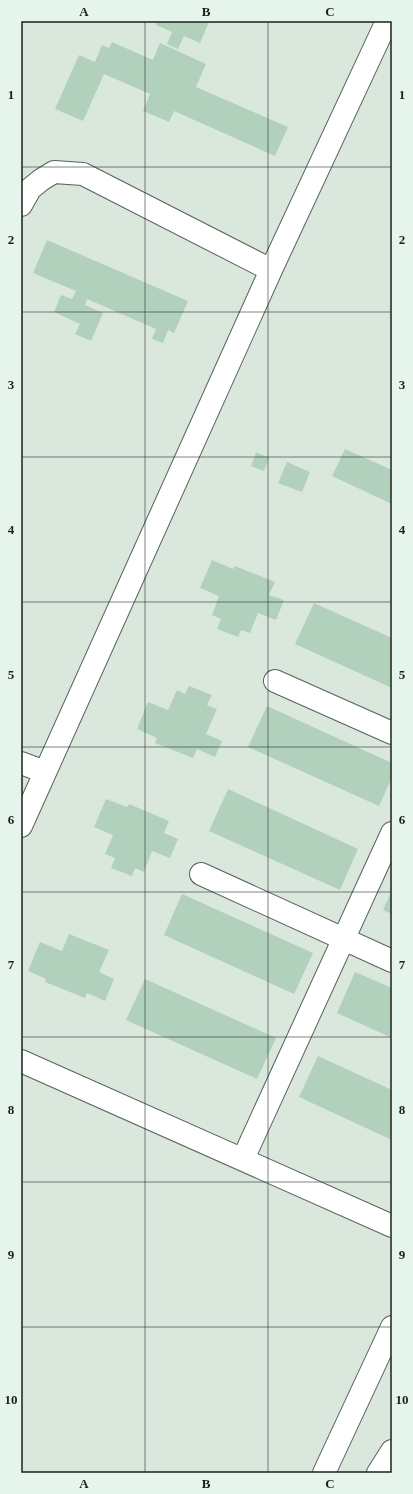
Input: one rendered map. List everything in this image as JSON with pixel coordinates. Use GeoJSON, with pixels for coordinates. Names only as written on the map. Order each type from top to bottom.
{"type":"FeatureCollection","features":[{"type":"Feature","properties":{"kind":"street"},"geometry":{"type":"LineString","coordinates":[[21,826],[271,270],[387,21]]}},
{"type":"Feature","properties":{"kind":"street"},"geometry":{"type":"LineString","coordinates":[[21,205],[30,189],[54,172],[83,174],[271,270]]}},
{"type":"Feature","properties":{"kind":"street"},"geometry":{"type":"LineString","coordinates":[[275,681],[392,733]]}},
{"type":"Feature","properties":{"kind":"street"},"geometry":{"type":"LineString","coordinates":[[21,763],[45,772]]}},
{"type":"Feature","properties":{"kind":"street"},"geometry":{"type":"LineString","coordinates":[[243,1160],[392,833]]}},
{"type":"Feature","properties":{"kind":"street"},"geometry":{"type":"LineString","coordinates":[[201,874],[392,961]]}},
{"type":"Feature","properties":{"kind":"street"},"geometry":{"type":"LineString","coordinates":[[21,1061],[392,1226]]}},
{"type":"Feature","properties":{"kind":"street"},"geometry":{"type":"LineString","coordinates":[[324,1473],[392,1327]]}},
{"type":"Feature","properties":{"kind":"street"},"geometry":{"type":"LineString","coordinates":[[378,1473],[392,1451]]}},
{"type":"Feature","properties":{"kind":"building"},"geometry":{"type":"Polygon","coordinates":[[[157,21],[209,22],[200,43],[184,36],[178,49],[167,44],[172,32],[156,25],[157,21]]]}},
{"type":"Feature","properties":{"kind":"building"},"geometry":{"type":"Polygon","coordinates":[[[112,42],[153,60],[160,43],[206,64],[196,87],[288,127],[275,156],[174,111],[169,122],[143,111],[150,94],[104,74],[83,121],[55,109],[79,55],[95,62],[102,45],[109,48],[112,42]]]}},
{"type":"Feature","properties":{"kind":"building"},"geometry":{"type":"Polygon","coordinates":[[[47,240],[188,301],[174,333],[168,330],[163,343],[152,339],[156,329],[87,299],[85,305],[103,313],[91,341],[75,334],[80,324],[54,312],[61,295],[72,299],[76,291],[33,273],[47,240]]]}},
{"type":"Feature","properties":{"kind":"building"},"geometry":{"type":"Polygon","coordinates":[[[345,449],[392,470],[392,504],[332,476],[345,449]]]}},
{"type":"Feature","properties":{"kind":"building"},"geometry":{"type":"Polygon","coordinates":[[[256,452],[269,458],[264,471],[251,466],[256,452]]]}},
{"type":"Feature","properties":{"kind":"building"},"geometry":{"type":"Polygon","coordinates":[[[287,462],[310,472],[302,492],[278,483],[287,462]]]}},
{"type":"Feature","properties":{"kind":"building"},"geometry":{"type":"Polygon","coordinates":[[[212,560],[233,569],[235,566],[275,582],[269,595],[284,600],[276,620],[258,613],[250,633],[241,630],[238,637],[217,629],[221,619],[212,615],[219,596],[200,588],[212,560]]]}},
{"type":"Feature","properties":{"kind":"building"},"geometry":{"type":"Polygon","coordinates":[[[314,603],[392,638],[392,688],[295,644],[314,603]]]}},
{"type":"Feature","properties":{"kind":"building"},"geometry":{"type":"Polygon","coordinates":[[[189,686],[212,695],[207,705],[217,709],[206,734],[222,741],[215,757],[197,749],[193,758],[155,743],[157,738],[137,729],[148,702],[168,710],[177,690],[185,694],[189,686]]]}},
{"type":"Feature","properties":{"kind":"building"},"geometry":{"type":"Polygon","coordinates":[[[267,706],[392,763],[392,777],[379,806],[248,747],[267,706]]]}},
{"type":"Feature","properties":{"kind":"building"},"geometry":{"type":"Polygon","coordinates":[[[228,789],[358,849],[340,890],[209,831],[228,789]]]}},
{"type":"Feature","properties":{"kind":"building"},"geometry":{"type":"Polygon","coordinates":[[[106,799],[127,807],[129,804],[169,821],[164,833],[178,839],[170,858],[152,851],[144,872],[135,868],[132,876],[111,868],[115,858],[105,854],[113,835],[94,827],[106,799]]]}},
{"type":"Feature","properties":{"kind":"building"},"geometry":{"type":"Polygon","coordinates":[[[392,890],[392,914],[383,910],[392,890]]]}},
{"type":"Feature","properties":{"kind":"building"},"geometry":{"type":"Polygon","coordinates":[[[182,894],[313,953],[294,994],[164,935],[182,894]]]}},
{"type":"Feature","properties":{"kind":"building"},"geometry":{"type":"Polygon","coordinates":[[[69,934],[109,950],[99,972],[114,979],[105,1001],[87,993],[85,998],[45,982],[46,979],[28,971],[40,942],[62,951],[69,934]]]}},
{"type":"Feature","properties":{"kind":"building"},"geometry":{"type":"Polygon","coordinates":[[[355,972],[392,988],[392,1038],[337,1013],[355,972]]]}},
{"type":"Feature","properties":{"kind":"building"},"geometry":{"type":"Polygon","coordinates":[[[145,979],[276,1038],[257,1079],[126,1020],[145,979]]]}},
{"type":"Feature","properties":{"kind":"building"},"geometry":{"type":"Polygon","coordinates":[[[318,1056],[392,1090],[392,1140],[299,1097],[318,1056]]]}}]}
